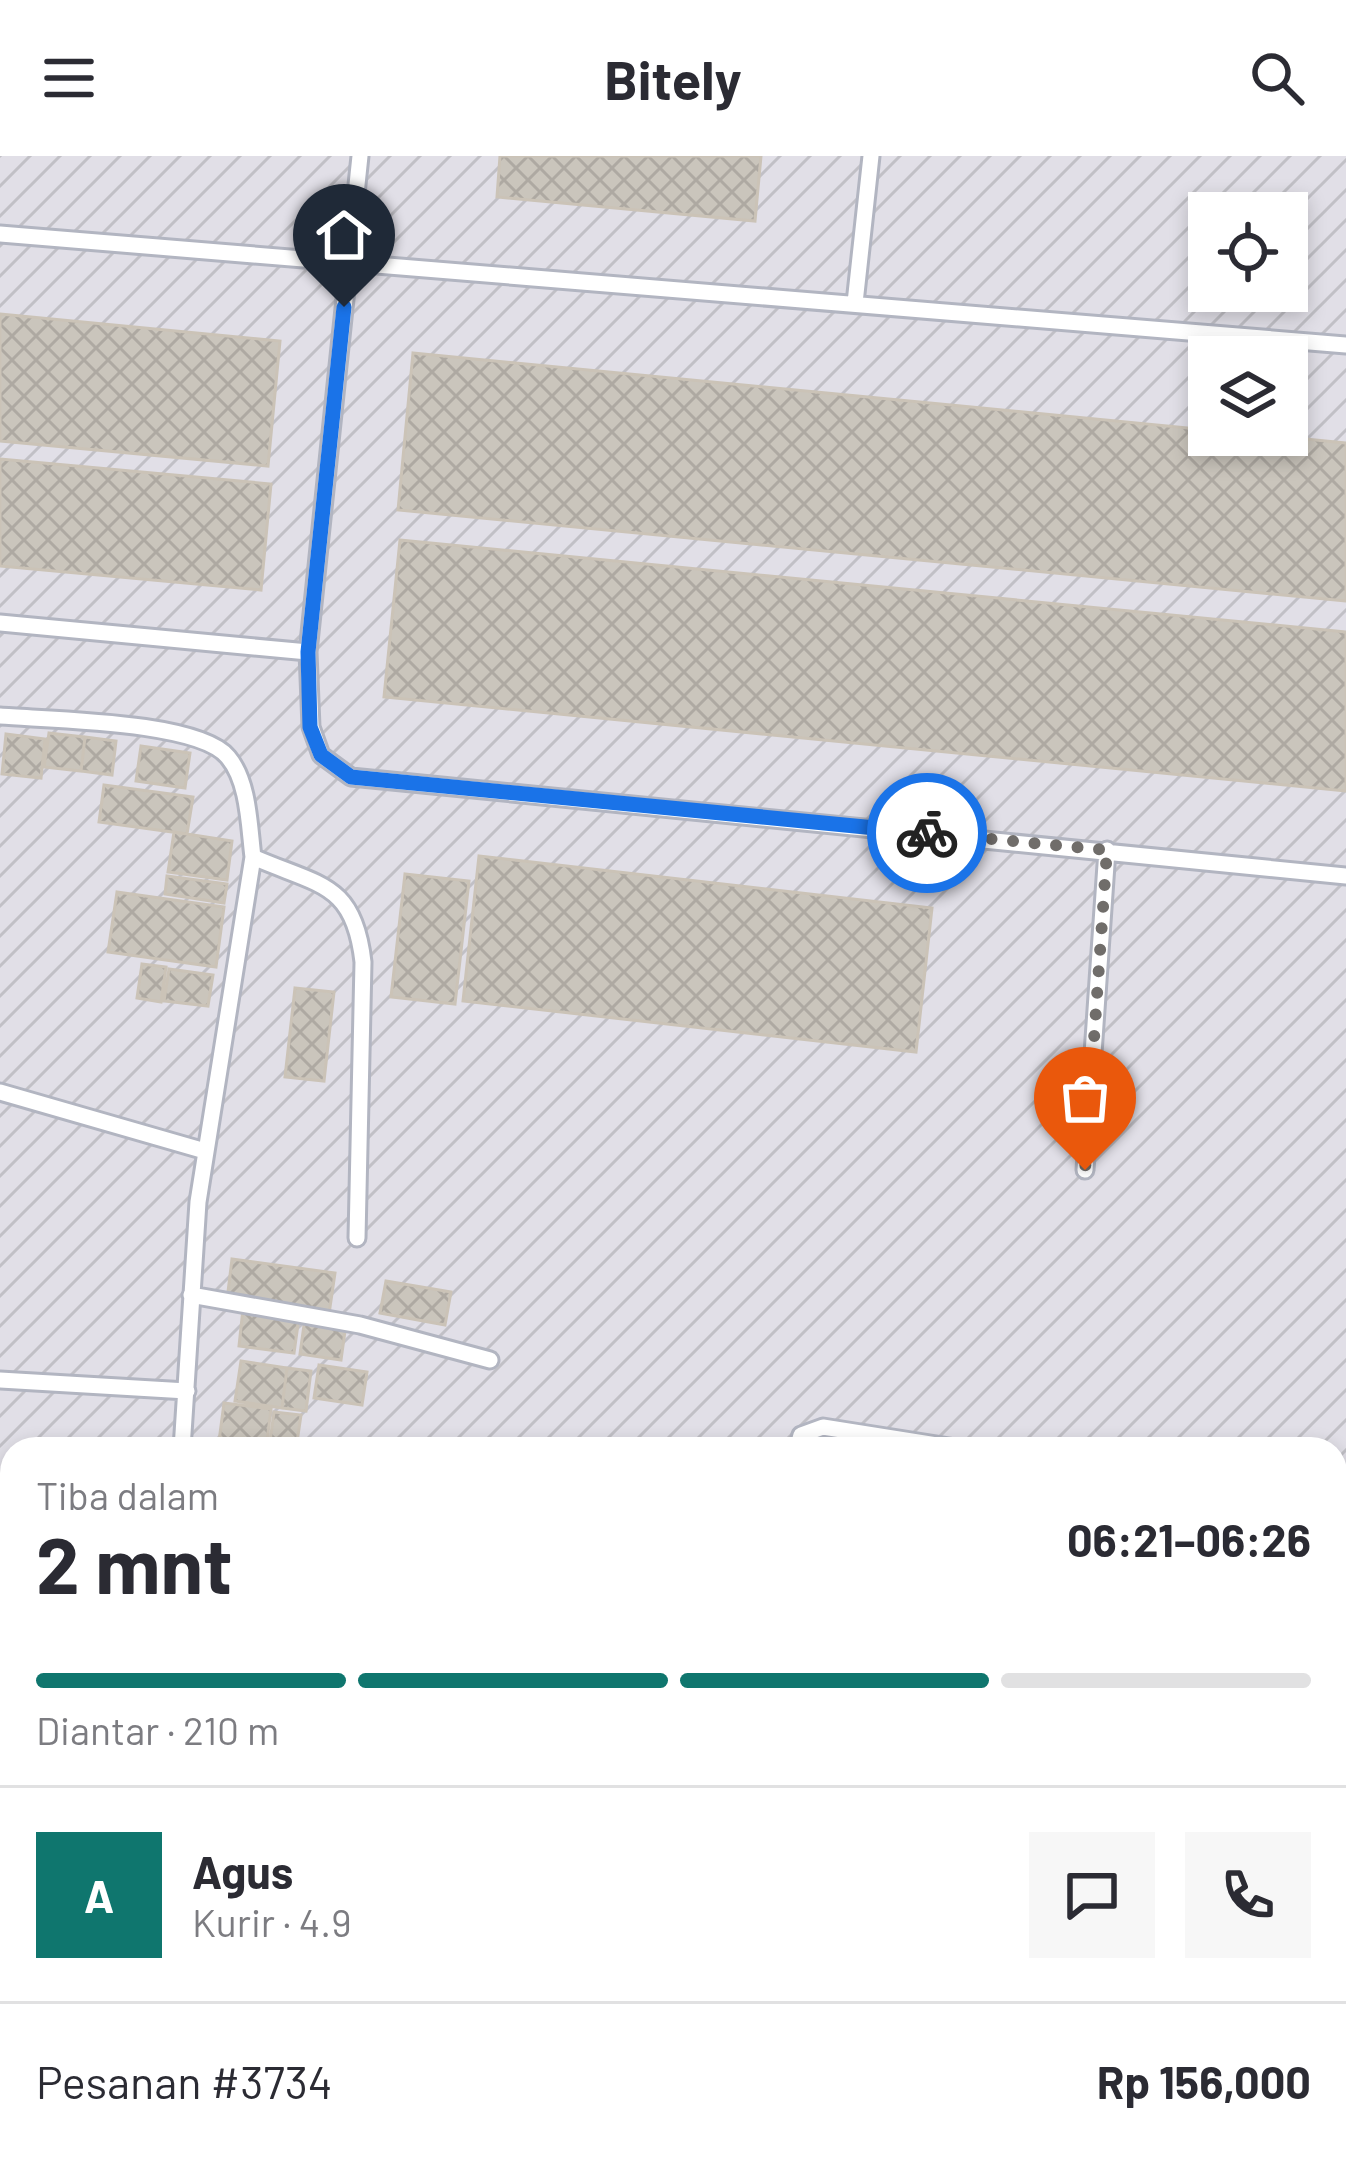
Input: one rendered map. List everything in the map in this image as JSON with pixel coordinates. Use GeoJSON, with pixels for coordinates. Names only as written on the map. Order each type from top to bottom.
{"type":"FeatureCollection","features":[{"type":"Feature","properties":{"kind":"lane"},"geometry":{"type":"LineString","coordinates":[[361,156],[308,652],[310,727],[321,755],[351,777],[1346,876]]}},
{"type":"Feature","properties":{"kind":"lane"},"geometry":{"type":"LineString","coordinates":[[855,303],[871,156]]}},
{"type":"Feature","properties":{"kind":"lane"},"geometry":{"type":"LineString","coordinates":[[0,234],[1346,345]]}},
{"type":"Feature","properties":{"kind":"lane"},"geometry":{"type":"LineString","coordinates":[[0,623],[308,652]]}},
{"type":"Feature","properties":{"kind":"lane"},"geometry":{"type":"LineString","coordinates":[[0,716],[185,733],[215,744],[232,761],[241,784],[254,857],[205,1151],[183,1437]]}},
{"type":"Feature","properties":{"kind":"lane"},"geometry":{"type":"LineString","coordinates":[[1085,1170],[1107,850]]}},
{"type":"Feature","properties":{"kind":"lane"},"geometry":{"type":"LineString","coordinates":[[254,857],[347,902],[359,929],[363,962],[357,1238]]}},
{"type":"Feature","properties":{"kind":"lane"},"geometry":{"type":"LineString","coordinates":[[0,1091],[205,1151]]}},
{"type":"Feature","properties":{"kind":"lane"},"geometry":{"type":"LineString","coordinates":[[191,1295],[360,1325],[490,1360]]}},
{"type":"Feature","properties":{"kind":"lane"},"geometry":{"type":"LineString","coordinates":[[0,1380],[188,1391]]}},
{"type":"Feature","properties":{"kind":"lane"},"geometry":{"type":"LineString","coordinates":[[800,1437],[823,1427],[886,1437]]}},
{"type":"Feature","properties":{"kind":"shaded area"},"geometry":{"type":"Polygon","coordinates":[[[0,156],[1346,156],[1346,1437],[0,1437],[0,156]]]}},
{"type":"Feature","properties":{"kind":"building"},"geometry":{"type":"Polygon","coordinates":[[[500,156],[761,156],[755,221],[497,197],[500,156]]]}},
{"type":"Feature","properties":{"kind":"building"},"geometry":{"type":"Polygon","coordinates":[[[0,314],[280,341],[268,466],[0,441],[0,314]]]}},
{"type":"Feature","properties":{"kind":"building"},"geometry":{"type":"Polygon","coordinates":[[[413,353],[1188,428],[1188,456],[1308,456],[1308,439],[1346,443],[1346,601],[398,510],[413,353]]]}},
{"type":"Feature","properties":{"kind":"building"},"geometry":{"type":"Polygon","coordinates":[[[0,459],[271,484],[261,590],[0,566],[0,459]]]}},
{"type":"Feature","properties":{"kind":"building"},"geometry":{"type":"Polygon","coordinates":[[[400,540],[1346,632],[1346,791],[384,697],[400,540]]]}},
{"type":"Feature","properties":{"kind":"building"},"geometry":{"type":"Polygon","coordinates":[[[49,733],[85,737],[81,771],[44,767],[49,733]]]}},
{"type":"Feature","properties":{"kind":"building"},"geometry":{"type":"Polygon","coordinates":[[[6,734],[45,739],[41,778],[2,774],[6,734]]]}},
{"type":"Feature","properties":{"kind":"building"},"geometry":{"type":"Polygon","coordinates":[[[85,737],[116,741],[112,775],[81,771],[85,737]]]}},
{"type":"Feature","properties":{"kind":"building"},"geometry":{"type":"Polygon","coordinates":[[[141,746],[190,753],[185,788],[136,781],[141,746]]]}},
{"type":"Feature","properties":{"kind":"building"},"geometry":{"type":"Polygon","coordinates":[[[104,785],[193,797],[187,834],[99,822],[104,785]]]}},
{"type":"Feature","properties":{"kind":"building"},"geometry":{"type":"Polygon","coordinates":[[[174,832],[232,841],[227,880],[168,872],[174,832]]]}},
{"type":"Feature","properties":{"kind":"building"},"geometry":{"type":"Polygon","coordinates":[[[479,856],[932,908],[916,1052],[463,1001],[479,856]]]}},
{"type":"Feature","properties":{"kind":"building"},"geometry":{"type":"Polygon","coordinates":[[[405,874],[469,881],[455,1004],[391,997],[405,874]]]}},
{"type":"Feature","properties":{"kind":"building"},"geometry":{"type":"Polygon","coordinates":[[[167,876],[227,884],[224,903],[165,894],[167,876]]]}},
{"type":"Feature","properties":{"kind":"building"},"geometry":{"type":"Polygon","coordinates":[[[117,892],[224,907],[216,967],[108,952],[117,892]]]}},
{"type":"Feature","properties":{"kind":"building"},"geometry":{"type":"Polygon","coordinates":[[[142,964],[166,967],[161,1002],[137,998],[142,964]]]}},
{"type":"Feature","properties":{"kind":"building"},"geometry":{"type":"Polygon","coordinates":[[[169,969],[213,975],[208,1006],[164,1001],[169,969]]]}},
{"type":"Feature","properties":{"kind":"building"},"geometry":{"type":"Polygon","coordinates":[[[295,988],[334,992],[324,1081],[285,1077],[295,988]]]}},
{"type":"Feature","properties":{"kind":"building"},"geometry":{"type":"Polygon","coordinates":[[[232,1259],[335,1273],[329,1314],[227,1300],[232,1259]]]}},
{"type":"Feature","properties":{"kind":"building"},"geometry":{"type":"Polygon","coordinates":[[[386,1281],[451,1292],[445,1325],[380,1313],[386,1281]]]}},
{"type":"Feature","properties":{"kind":"building"},"geometry":{"type":"Polygon","coordinates":[[[243,1309],[299,1317],[294,1353],[239,1346],[243,1309]]]}},
{"type":"Feature","properties":{"kind":"building"},"geometry":{"type":"Polygon","coordinates":[[[305,1318],[346,1324],[341,1360],[300,1354],[305,1318]]]}},
{"type":"Feature","properties":{"kind":"building"},"geometry":{"type":"Polygon","coordinates":[[[241,1361],[287,1368],[282,1408],[235,1401],[241,1361]]]}},
{"type":"Feature","properties":{"kind":"building"},"geometry":{"type":"Polygon","coordinates":[[[319,1365],[367,1372],[362,1405],[314,1398],[319,1365]]]}},
{"type":"Feature","properties":{"kind":"building"},"geometry":{"type":"Polygon","coordinates":[[[287,1368],[311,1371],[306,1411],[282,1408],[287,1368]]]}},
{"type":"Feature","properties":{"kind":"building"},"geometry":{"type":"Polygon","coordinates":[[[224,1403],[271,1409],[268,1437],[220,1437],[224,1403]]]}},
{"type":"Feature","properties":{"kind":"building"},"geometry":{"type":"Polygon","coordinates":[[[274,1412],[301,1415],[298,1437],[271,1437],[274,1412]]]}},
{"type":"Feature","properties":{"kind":"way so far"},"geometry":{"type":"LineString","coordinates":[[927,833],[1107,850],[1085,1170]]}},
{"type":"Feature","properties":{"kind":"route"},"geometry":{"type":"LineString","coordinates":[[344,307],[308,652],[310,727],[321,755],[351,777],[927,833]]}}]}
